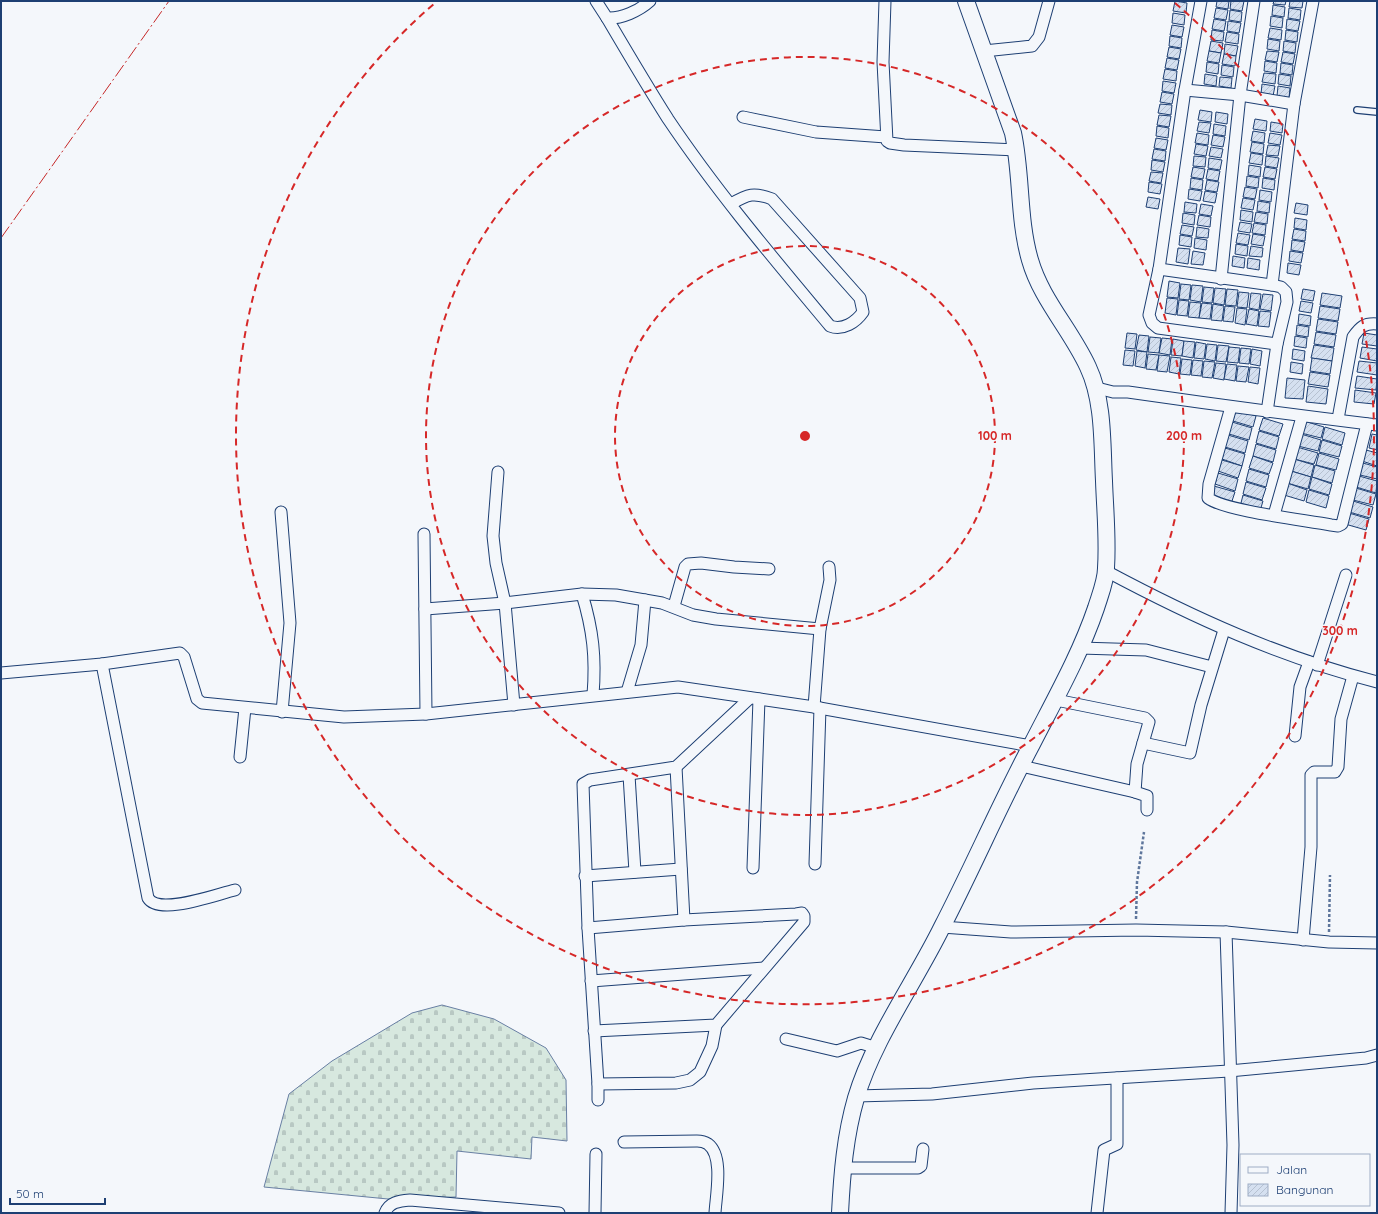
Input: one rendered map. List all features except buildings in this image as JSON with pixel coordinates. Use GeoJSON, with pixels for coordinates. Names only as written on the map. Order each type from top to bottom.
{"type":"FeatureCollection","features":[{"type":"Feature","properties":{"kind":"street"},"geometry":{"type":"LineString","coordinates":[[596,1],[668,119],[730,204],[830,326],[841,327],[858,320],[863,312],[860,298],[772,199],[760,194],[752,194],[730,204]]}},
{"type":"Feature","properties":{"kind":"street"},"geometry":{"type":"LineString","coordinates":[[607,18],[621,17],[650,1]]}},
{"type":"Feature","properties":{"kind":"street"},"geometry":{"type":"LineString","coordinates":[[885,1],[883,62],[886,137],[890,143],[904,145],[1017,150]]}},
{"type":"Feature","properties":{"kind":"street"},"geometry":{"type":"LineString","coordinates":[[840,1213],[847,1135],[856,1096],[877,1048],[942,928],[1031,746],[1056,700],[1080,648],[1100,596],[1106,571],[1102,446],[1097,388],[1083,356],[1036,281],[1029,257],[1025,233],[1017,150],[1013,133],[966,1]]}},
{"type":"Feature","properties":{"kind":"street"},"geometry":{"type":"LineString","coordinates":[[984,51],[1032,46],[1039,37],[1049,1]]}},
{"type":"Feature","properties":{"kind":"street"},"geometry":{"type":"LineString","coordinates":[[1201,1],[1185,90],[1159,269],[1149,315],[1152,323],[1158,328],[1277,344]]}},
{"type":"Feature","properties":{"kind":"street"},"geometry":{"type":"LineString","coordinates":[[1221,279],[1240,95],[1254,1]]}},
{"type":"Feature","properties":{"kind":"street"},"geometry":{"type":"LineString","coordinates":[[1272,285],[1294,104],[1313,1]]}},
{"type":"Feature","properties":{"kind":"street"},"geometry":{"type":"LineString","coordinates":[[1185,90],[1240,95],[1294,104]]}},
{"type":"Feature","properties":{"kind":"street"},"geometry":{"type":"LineString","coordinates":[[743,117],[816,132],[886,137]]}},
{"type":"Feature","properties":{"kind":"street"},"geometry":{"type":"LineString","coordinates":[[1159,269],[1221,279],[1272,285],[1281,287],[1286,292],[1287,302],[1277,344],[1267,412]]}},
{"type":"Feature","properties":{"kind":"street"},"geometry":{"type":"LineString","coordinates":[[1338,419],[1353,336],[1360,327],[1368,324],[1377,324]]}},
{"type":"Feature","properties":{"kind":"street"},"geometry":{"type":"LineString","coordinates":[[1097,388],[1113,392],[1128,392],[1302,417],[1338,419],[1372,424],[1342,524],[1338,526],[1274,515],[1239,508],[1212,501],[1208,498],[1209,484],[1231,407]]}},
{"type":"Feature","properties":{"kind":"street"},"geometry":{"type":"LineString","coordinates":[[1274,515],[1302,417]]}},
{"type":"Feature","properties":{"kind":"street"},"geometry":{"type":"LineString","coordinates":[[498,472],[493,536],[496,563],[505,603],[514,705]]}},
{"type":"Feature","properties":{"kind":"street"},"geometry":{"type":"LineString","coordinates":[[281,512],[290,623],[282,712]]}},
{"type":"Feature","properties":{"kind":"street"},"geometry":{"type":"LineString","coordinates":[[424,534],[426,714]]}},
{"type":"Feature","properties":{"kind":"street"},"geometry":{"type":"LineString","coordinates":[[674,606],[685,567],[688,564],[702,563],[734,567],[769,568]]}},
{"type":"Feature","properties":{"kind":"street"},"geometry":{"type":"LineString","coordinates":[[815,864],[817,708],[820,629],[828,594],[829,567]]}},
{"type":"Feature","properties":{"kind":"street"},"geometry":{"type":"LineString","coordinates":[[1106,571],[1157,598],[1224,630],[1313,664],[1377,682]]}},
{"type":"Feature","properties":{"kind":"street"},"geometry":{"type":"LineString","coordinates":[[1295,736],[1300,686],[1313,664],[1346,575]]}},
{"type":"Feature","properties":{"kind":"street"},"geometry":{"type":"LineString","coordinates":[[582,594],[591,624],[594,649],[593,695]]}},
{"type":"Feature","properties":{"kind":"street"},"geometry":{"type":"LineString","coordinates":[[425,609],[505,603],[582,594],[616,595],[674,606],[693,615],[716,619],[820,629]]}},
{"type":"Feature","properties":{"kind":"street"},"geometry":{"type":"LineString","coordinates":[[627,692],[641,645],[645,600]]}},
{"type":"Feature","properties":{"kind":"street"},"geometry":{"type":"LineString","coordinates":[[1143,743],[1190,753],[1212,667],[1224,630]]}},
{"type":"Feature","properties":{"kind":"street"},"geometry":{"type":"LineString","coordinates":[[1080,648],[1146,650],[1212,667]]}},
{"type":"Feature","properties":{"kind":"street"},"geometry":{"type":"LineString","coordinates":[[1,673],[102,664],[180,653],[184,656],[199,702],[282,712],[344,717],[426,714],[678,687],[817,708],[1031,746]]}},
{"type":"Feature","properties":{"kind":"street"},"geometry":{"type":"LineString","coordinates":[[102,664],[148,898],[151,903],[166,906],[176,905],[235,890]]}},
{"type":"Feature","properties":{"kind":"street"},"geometry":{"type":"LineString","coordinates":[[1303,940],[1311,848],[1311,775],[1314,772],[1335,772],[1338,768],[1340,719],[1353,676]]}},
{"type":"Feature","properties":{"kind":"street"},"geometry":{"type":"LineString","coordinates":[[598,1100],[585,876],[583,784],[590,780],[676,767],[755,698]]}},
{"type":"Feature","properties":{"kind":"street"},"geometry":{"type":"LineString","coordinates":[[753,868],[755,698]]}},
{"type":"Feature","properties":{"kind":"street"},"geometry":{"type":"LineString","coordinates":[[1056,700],[1145,718],[1149,722],[1137,764],[1135,792]]}},
{"type":"Feature","properties":{"kind":"street"},"geometry":{"type":"LineString","coordinates":[[240,756],[245,708]]}},
{"type":"Feature","properties":{"kind":"street"},"geometry":{"type":"LineString","coordinates":[[1021,766],[1147,796],[1147,810]]}},
{"type":"Feature","properties":{"kind":"street"},"geometry":{"type":"LineString","coordinates":[[676,767],[684,920]]}},
{"type":"Feature","properties":{"kind":"street"},"geometry":{"type":"LineString","coordinates":[[629,775],[634,872]]}},
{"type":"Feature","properties":{"kind":"street"},"geometry":{"type":"LineString","coordinates":[[585,876],[681,869]]}},
{"type":"Feature","properties":{"kind":"street"},"geometry":{"type":"LineString","coordinates":[[588,928],[684,920],[802,913],[804,916],[804,922],[716,1025],[712,1046],[700,1072],[690,1080],[676,1083],[598,1084]]}},
{"type":"Feature","properties":{"kind":"street"},"geometry":{"type":"LineString","coordinates":[[942,928],[1011,932],[1136,930],[1226,932],[1329,942],[1377,943]]}},
{"type":"Feature","properties":{"kind":"street"},"geometry":{"type":"LineString","coordinates":[[1226,932],[1229,1071],[1233,1145],[1231,1213]]}},
{"type":"Feature","properties":{"kind":"street"},"geometry":{"type":"LineString","coordinates":[[591,981],[764,968]]}},
{"type":"Feature","properties":{"kind":"street"},"geometry":{"type":"LineString","coordinates":[[594,1031],[716,1025]]}},
{"type":"Feature","properties":{"kind":"street"},"geometry":{"type":"LineString","coordinates":[[786,1039],[838,1051],[861,1043],[877,1048]]}},
{"type":"Feature","properties":{"kind":"street"},"geometry":{"type":"LineString","coordinates":[[856,1096],[932,1094],[1033,1083],[1229,1071],[1366,1058],[1377,1055]]}},
{"type":"Feature","properties":{"kind":"street"},"geometry":{"type":"LineString","coordinates":[[1097,1213],[1104,1150],[1117,1144],[1117,1078]]}},
{"type":"Feature","properties":{"kind":"street"},"geometry":{"type":"LineString","coordinates":[[624,1142],[697,1140],[707,1143],[714,1149],[717,1159],[715,1213]]}},
{"type":"Feature","properties":{"kind":"street"},"geometry":{"type":"LineString","coordinates":[[843,1168],[918,1168],[921,1166],[923,1150]]}},
{"type":"Feature","properties":{"kind":"street"},"geometry":{"type":"LineString","coordinates":[[595,1213],[596,1154]]}},
{"type":"Feature","properties":{"kind":"street"},"geometry":{"type":"LineString","coordinates":[[385,1213],[387,1207],[396,1201],[410,1200],[521,1212],[560,1213]]}},
{"type":"Feature","properties":{"kind":"lane"},"geometry":{"type":"LineString","coordinates":[[1357,110],[1377,112]]}},
{"type":"Feature","properties":{"kind":"path"},"geometry":{"type":"LineString","coordinates":[[1136,930],[1137,882],[1144,832]]}},
{"type":"Feature","properties":{"kind":"path"},"geometry":{"type":"LineString","coordinates":[[1329,942],[1330,875]]}},
{"type":"Feature","properties":{"kind":"green space"},"geometry":{"type":"Polygon","coordinates":[[[442,1005],[494,1019],[546,1048],[566,1080],[567,1141],[532,1137],[531,1159],[457,1151],[456,1197],[388,1199],[264,1187],[289,1094],[332,1061],[412,1013],[442,1005]]]}},
{"type":"Feature","properties":{"kind":"power"},"geometry":{"type":"LineString","coordinates":[[1,238],[169,1]]}}]}
